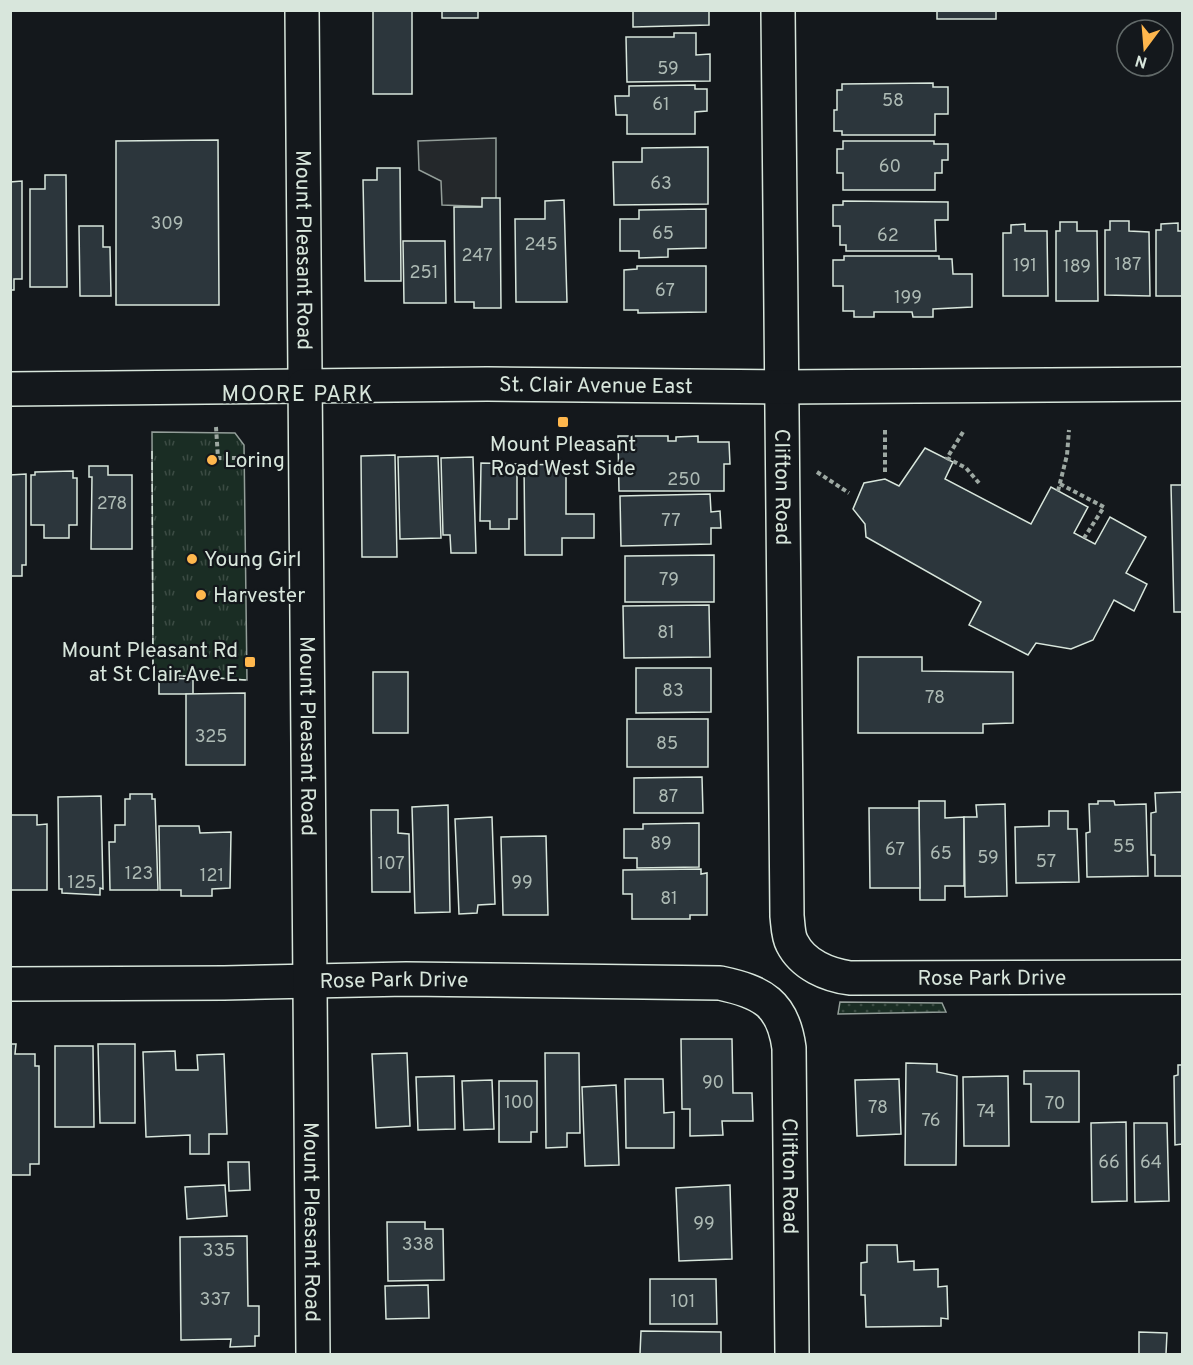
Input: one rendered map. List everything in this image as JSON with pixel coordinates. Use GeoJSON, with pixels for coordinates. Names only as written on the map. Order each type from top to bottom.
{"type":"FeatureCollection","features":[{"type":"Feature","properties":{"kind":"street","name":"Mount Pleasant Road"},"geometry":{"type":"LineString","coordinates":[[302,10],[304,386],[312,980],[313,1354]]}},
{"type":"Feature","properties":{"kind":"street","name":"Clifton Road"},"geometry":{"type":"LineString","coordinates":[[778,10],[787,916],[792,942],[805,960]]}},
{"type":"Feature","properties":{"kind":"street","name":"St. Clair Avenue East"},"geometry":{"type":"LineString","coordinates":[[10,389],[487,384],[782,387],[1182,384]]}},
{"type":"Feature","properties":{"kind":"street","name":"Rose Park Drive"},"geometry":{"type":"LineString","coordinates":[[805,960],[832,976],[850,978],[1182,977]]}},
{"type":"Feature","properties":{"kind":"street","name":"Rose Park Drive"},"geometry":{"type":"LineString","coordinates":[[10,984],[224,983],[312,980],[720,983],[747,989],[772,1003]]}},
{"type":"Feature","properties":{"kind":"street","name":"Clifton Road"},"geometry":{"type":"LineString","coordinates":[[772,1003],[786,1027],[789,1048],[792,1354]]}},
{"type":"Feature","properties":{"kind":"path"},"geometry":{"type":"LineString","coordinates":[[216,427],[218,458],[251,458]]}},
{"type":"Feature","properties":{"kind":"path"},"geometry":{"type":"LineString","coordinates":[[885,430],[885,472]]}},
{"type":"Feature","properties":{"kind":"path"},"geometry":{"type":"LineString","coordinates":[[1058,491],[1069,430]]}},
{"type":"Feature","properties":{"kind":"path"},"geometry":{"type":"LineString","coordinates":[[963,432],[947,458],[966,468],[979,483]]}},
{"type":"Feature","properties":{"kind":"path"},"geometry":{"type":"LineString","coordinates":[[811,468],[849,493]]}},
{"type":"Feature","properties":{"kind":"path"},"geometry":{"type":"LineString","coordinates":[[1060,483],[1104,507],[1084,538]]}},
{"type":"Feature","properties":{"kind":"green space"},"geometry":{"type":"Polygon","coordinates":[[[152,432],[235,433],[244,445],[247,680],[153,674],[152,432]]]}},
{"type":"Feature","properties":{"kind":"green space"},"geometry":{"type":"Polygon","coordinates":[[[840,1002],[942,1003],[946,1012],[838,1014],[840,1002]]]}},
{"type":"Feature","properties":{"kind":"shaded area"},"geometry":{"type":"Polygon","coordinates":[[[496,138],[496,207],[442,205],[441,181],[419,170],[418,141],[496,138]]]}},
{"type":"Feature","properties":{"kind":"building"},"geometry":{"type":"Polygon","coordinates":[[[373,10],[412,10],[412,94],[373,94],[373,10]]]}},
{"type":"Feature","properties":{"kind":"building"},"geometry":{"type":"Polygon","coordinates":[[[442,10],[478,10],[478,18],[442,18],[442,10]]]}},
{"type":"Feature","properties":{"kind":"building"},"geometry":{"type":"Polygon","coordinates":[[[626,10],[709,10],[709,25],[633,27],[633,11],[626,10]]]}},
{"type":"Feature","properties":{"kind":"building"},"geometry":{"type":"Polygon","coordinates":[[[937,10],[996,10],[996,19],[937,19],[937,10]]]}},
{"type":"Feature","properties":{"kind":"building"},"geometry":{"type":"Polygon","coordinates":[[[674,33],[696,33],[696,55],[710,54],[710,81],[627,82],[626,37],[674,37],[674,33]]]}},
{"type":"Feature","properties":{"kind":"building"},"geometry":{"type":"Polygon","coordinates":[[[933,83],[933,87],[948,87],[948,114],[935,114],[935,135],[842,135],[842,131],[834,131],[837,90],[842,90],[842,84],[933,83]]]}},
{"type":"Feature","properties":{"kind":"building"},"geometry":{"type":"Polygon","coordinates":[[[695,85],[695,89],[707,89],[707,111],[695,112],[695,134],[627,134],[627,115],[616,115],[615,96],[629,96],[629,86],[695,85]]]}},
{"type":"Feature","properties":{"kind":"building"},"geometry":{"type":"Polygon","coordinates":[[[218,140],[219,305],[116,305],[116,141],[218,140]]]}},
{"type":"Feature","properties":{"kind":"building"},"geometry":{"type":"Polygon","coordinates":[[[843,141],[934,141],[934,144],[948,144],[948,160],[942,160],[942,173],[935,173],[935,190],[843,190],[843,173],[837,173],[837,149],[843,149],[843,141]]]}},
{"type":"Feature","properties":{"kind":"building"},"geometry":{"type":"Polygon","coordinates":[[[708,147],[708,204],[614,205],[613,162],[642,162],[642,148],[708,147]]]}},
{"type":"Feature","properties":{"kind":"building"},"geometry":{"type":"Polygon","coordinates":[[[377,168],[400,168],[401,281],[365,281],[363,180],[377,180],[377,168]]]}},
{"type":"Feature","properties":{"kind":"building"},"geometry":{"type":"Polygon","coordinates":[[[45,175],[66,175],[67,287],[30,287],[30,189],[45,189],[45,175]]]}},
{"type":"Feature","properties":{"kind":"building"},"geometry":{"type":"Polygon","coordinates":[[[22,181],[22,279],[14,279],[14,290],[10,290],[10,182],[22,181]]]}},
{"type":"Feature","properties":{"kind":"building"},"geometry":{"type":"Polygon","coordinates":[[[482,198],[500,198],[501,308],[474,308],[474,302],[455,302],[454,207],[482,207],[482,198]]]}},
{"type":"Feature","properties":{"kind":"building"},"geometry":{"type":"Polygon","coordinates":[[[564,200],[567,302],[516,302],[515,219],[545,219],[545,201],[564,200]]]}},
{"type":"Feature","properties":{"kind":"building"},"geometry":{"type":"Polygon","coordinates":[[[843,201],[948,202],[948,220],[935,220],[936,251],[846,251],[846,245],[840,245],[840,226],[833,226],[833,205],[843,205],[843,201]]]}},
{"type":"Feature","properties":{"kind":"building"},"geometry":{"type":"Polygon","coordinates":[[[706,209],[706,248],[668,249],[668,257],[639,258],[639,251],[620,251],[620,219],[639,219],[639,210],[706,209]]]}},
{"type":"Feature","properties":{"kind":"building"},"geometry":{"type":"Polygon","coordinates":[[[1110,221],[1129,221],[1129,231],[1149,232],[1150,296],[1105,295],[1105,230],[1110,230],[1110,221]]]}},
{"type":"Feature","properties":{"kind":"building"},"geometry":{"type":"Polygon","coordinates":[[[1060,222],[1077,222],[1077,231],[1097,231],[1098,301],[1056,301],[1056,231],[1060,231],[1060,222]]]}},
{"type":"Feature","properties":{"kind":"building"},"geometry":{"type":"Polygon","coordinates":[[[1178,223],[1178,231],[1182,231],[1182,296],[1156,296],[1156,230],[1161,230],[1161,224],[1178,223]]]}},
{"type":"Feature","properties":{"kind":"building"},"geometry":{"type":"Polygon","coordinates":[[[1025,224],[1025,231],[1047,231],[1048,296],[1003,296],[1003,233],[1011,233],[1011,225],[1025,224]]]}},
{"type":"Feature","properties":{"kind":"building"},"geometry":{"type":"Polygon","coordinates":[[[79,226],[103,226],[103,247],[110,247],[111,296],[80,296],[79,226]]]}},
{"type":"Feature","properties":{"kind":"building"},"geometry":{"type":"Polygon","coordinates":[[[403,241],[445,241],[446,303],[404,303],[403,241]]]}},
{"type":"Feature","properties":{"kind":"building"},"geometry":{"type":"Polygon","coordinates":[[[844,256],[939,256],[939,259],[952,259],[953,274],[972,274],[972,307],[933,309],[933,317],[913,317],[912,312],[874,312],[874,317],[854,317],[854,311],[843,311],[843,286],[833,286],[833,260],[844,260],[844,256]]]}},
{"type":"Feature","properties":{"kind":"building"},"geometry":{"type":"Polygon","coordinates":[[[637,266],[706,266],[706,312],[638,313],[638,310],[624,310],[624,270],[637,269],[637,266]]]}},
{"type":"Feature","properties":{"kind":"building"},"geometry":{"type":"Polygon","coordinates":[[[618,436],[668,436],[668,441],[676,441],[676,437],[698,436],[698,442],[729,442],[730,464],[724,464],[724,491],[619,491],[618,436]]]}},
{"type":"Feature","properties":{"kind":"building"},"geometry":{"type":"Polygon","coordinates":[[[925,448],[953,462],[945,479],[1031,524],[1051,487],[1088,507],[1074,533],[1095,544],[1110,517],[1146,537],[1126,573],[1147,584],[1134,611],[1114,600],[1093,640],[1071,649],[1036,643],[1028,655],[969,625],[981,602],[866,537],[865,524],[853,509],[864,483],[885,479],[899,486],[925,448]]]}},
{"type":"Feature","properties":{"kind":"building"},"geometry":{"type":"Polygon","coordinates":[[[395,455],[397,557],[362,557],[361,456],[395,455]]]}},
{"type":"Feature","properties":{"kind":"building"},"geometry":{"type":"Polygon","coordinates":[[[438,456],[441,538],[400,539],[398,457],[438,456]]]}},
{"type":"Feature","properties":{"kind":"building"},"geometry":{"type":"Polygon","coordinates":[[[473,457],[476,553],[451,553],[450,535],[443,535],[441,458],[473,457]]]}},
{"type":"Feature","properties":{"kind":"building"},"geometry":{"type":"Polygon","coordinates":[[[481,463],[517,464],[517,519],[509,519],[509,529],[490,529],[490,521],[480,521],[481,463]]]}},
{"type":"Feature","properties":{"kind":"building"},"geometry":{"type":"Polygon","coordinates":[[[566,464],[566,514],[594,514],[594,538],[562,538],[562,555],[525,555],[524,465],[566,464]]]}},
{"type":"Feature","properties":{"kind":"building"},"geometry":{"type":"Polygon","coordinates":[[[89,466],[108,466],[108,475],[132,475],[132,549],[91,549],[92,477],[89,477],[89,466]]]}},
{"type":"Feature","properties":{"kind":"building"},"geometry":{"type":"Polygon","coordinates":[[[73,471],[73,478],[77,478],[77,525],[69,525],[69,538],[44,538],[44,525],[31,525],[31,475],[35,475],[35,472],[73,471]]]}},
{"type":"Feature","properties":{"kind":"building"},"geometry":{"type":"Polygon","coordinates":[[[26,474],[26,565],[22,565],[22,576],[10,576],[10,475],[26,474]]]}},
{"type":"Feature","properties":{"kind":"building"},"geometry":{"type":"Polygon","coordinates":[[[1171,485],[1182,485],[1182,612],[1174,612],[1171,485]]]}},
{"type":"Feature","properties":{"kind":"building"},"geometry":{"type":"Polygon","coordinates":[[[710,494],[711,512],[720,511],[721,528],[711,528],[711,544],[621,546],[620,496],[710,494]]]}},
{"type":"Feature","properties":{"kind":"building"},"geometry":{"type":"Polygon","coordinates":[[[714,555],[714,602],[625,602],[625,556],[714,555]]]}},
{"type":"Feature","properties":{"kind":"building"},"geometry":{"type":"Polygon","coordinates":[[[709,605],[710,657],[624,658],[623,606],[709,605]]]}},
{"type":"Feature","properties":{"kind":"building"},"geometry":{"type":"Polygon","coordinates":[[[858,657],[922,657],[922,671],[1013,672],[1013,723],[983,724],[983,733],[858,733],[858,657]]]}},
{"type":"Feature","properties":{"kind":"building"},"geometry":{"type":"Polygon","coordinates":[[[636,668],[711,668],[711,712],[636,713],[636,668]]]}},
{"type":"Feature","properties":{"kind":"building"},"geometry":{"type":"Polygon","coordinates":[[[373,672],[408,672],[408,733],[373,733],[373,672]]]}},
{"type":"Feature","properties":{"kind":"building"},"geometry":{"type":"Polygon","coordinates":[[[159,678],[193,679],[193,694],[159,694],[159,678]]]}},
{"type":"Feature","properties":{"kind":"building"},"geometry":{"type":"Polygon","coordinates":[[[245,693],[245,765],[186,765],[186,694],[245,693]]]}},
{"type":"Feature","properties":{"kind":"building"},"geometry":{"type":"Polygon","coordinates":[[[627,719],[708,719],[708,767],[627,767],[627,719]]]}},
{"type":"Feature","properties":{"kind":"building"},"geometry":{"type":"Polygon","coordinates":[[[702,777],[703,813],[634,813],[634,778],[702,777]]]}},
{"type":"Feature","properties":{"kind":"building"},"geometry":{"type":"Polygon","coordinates":[[[1182,792],[1182,876],[1155,876],[1155,855],[1151,855],[1151,813],[1156,812],[1155,793],[1182,792]]]}},
{"type":"Feature","properties":{"kind":"building"},"geometry":{"type":"Polygon","coordinates":[[[130,794],[152,794],[152,799],[155,799],[158,890],[110,890],[109,842],[115,842],[115,825],[125,825],[125,799],[130,799],[130,794]]]}},
{"type":"Feature","properties":{"kind":"building"},"geometry":{"type":"Polygon","coordinates":[[[101,796],[103,889],[100,888],[100,895],[62,893],[62,889],[59,889],[58,797],[101,796]]]}},
{"type":"Feature","properties":{"kind":"building"},"geometry":{"type":"Polygon","coordinates":[[[919,801],[945,801],[945,818],[964,817],[964,886],[945,886],[945,900],[920,900],[919,801]]]}},
{"type":"Feature","properties":{"kind":"building"},"geometry":{"type":"Polygon","coordinates":[[[1098,801],[1114,801],[1115,805],[1146,804],[1148,876],[1087,877],[1086,833],[1090,832],[1089,804],[1098,804],[1098,801]]]}},
{"type":"Feature","properties":{"kind":"building"},"geometry":{"type":"Polygon","coordinates":[[[1005,804],[1007,896],[965,897],[964,817],[977,817],[976,805],[1005,804]]]}},
{"type":"Feature","properties":{"kind":"building"},"geometry":{"type":"Polygon","coordinates":[[[448,805],[450,912],[415,913],[412,807],[448,805]]]}},
{"type":"Feature","properties":{"kind":"building"},"geometry":{"type":"Polygon","coordinates":[[[869,808],[919,808],[920,888],[870,888],[869,808]]]}},
{"type":"Feature","properties":{"kind":"building"},"geometry":{"type":"Polygon","coordinates":[[[371,810],[398,810],[398,833],[409,834],[410,892],[372,892],[371,810]]]}},
{"type":"Feature","properties":{"kind":"building"},"geometry":{"type":"Polygon","coordinates":[[[1049,811],[1068,811],[1068,829],[1077,829],[1079,882],[1016,883],[1015,827],[1049,826],[1049,811]]]}},
{"type":"Feature","properties":{"kind":"building"},"geometry":{"type":"Polygon","coordinates":[[[10,815],[37,815],[37,825],[47,824],[47,890],[10,890],[10,815]]]}},
{"type":"Feature","properties":{"kind":"building"},"geometry":{"type":"Polygon","coordinates":[[[492,817],[495,904],[478,905],[477,913],[459,914],[455,819],[492,817]]]}},
{"type":"Feature","properties":{"kind":"building"},"geometry":{"type":"Polygon","coordinates":[[[699,823],[699,867],[637,868],[637,858],[624,858],[624,829],[643,829],[643,824],[699,823]]]}},
{"type":"Feature","properties":{"kind":"building"},"geometry":{"type":"Polygon","coordinates":[[[159,826],[199,826],[200,833],[231,832],[230,888],[212,889],[212,896],[181,896],[181,890],[160,890],[159,826]]]}},
{"type":"Feature","properties":{"kind":"building"},"geometry":{"type":"Polygon","coordinates":[[[546,836],[548,915],[503,915],[501,837],[546,836]]]}},
{"type":"Feature","properties":{"kind":"building"},"geometry":{"type":"Polygon","coordinates":[[[701,869],[701,874],[707,873],[707,915],[690,915],[690,919],[632,919],[632,894],[623,894],[623,870],[701,869]]]}},
{"type":"Feature","properties":{"kind":"building"},"geometry":{"type":"Polygon","coordinates":[[[681,1039],[732,1039],[733,1093],[752,1093],[753,1121],[722,1121],[723,1135],[690,1136],[690,1109],[682,1109],[681,1039]]]}},
{"type":"Feature","properties":{"kind":"building"},"geometry":{"type":"Polygon","coordinates":[[[10,1044],[16,1044],[15,1054],[35,1054],[35,1066],[39,1066],[39,1164],[30,1164],[30,1175],[10,1175],[10,1044]]]}},
{"type":"Feature","properties":{"kind":"building"},"geometry":{"type":"Polygon","coordinates":[[[98,1044],[135,1044],[135,1123],[100,1123],[98,1044]]]}},
{"type":"Feature","properties":{"kind":"building"},"geometry":{"type":"Polygon","coordinates":[[[55,1046],[93,1046],[94,1127],[55,1127],[55,1046]]]}},
{"type":"Feature","properties":{"kind":"building"},"geometry":{"type":"Polygon","coordinates":[[[175,1051],[176,1070],[198,1070],[197,1055],[224,1054],[227,1134],[209,1134],[209,1154],[190,1154],[190,1135],[146,1137],[143,1052],[175,1051]]]}},
{"type":"Feature","properties":{"kind":"building"},"geometry":{"type":"Polygon","coordinates":[[[407,1053],[410,1126],[376,1128],[372,1054],[407,1053]]]}},
{"type":"Feature","properties":{"kind":"building"},"geometry":{"type":"Polygon","coordinates":[[[545,1053],[579,1053],[580,1133],[567,1133],[567,1147],[546,1148],[545,1053]]]}},
{"type":"Feature","properties":{"kind":"building"},"geometry":{"type":"Polygon","coordinates":[[[906,1063],[937,1064],[937,1072],[957,1076],[956,1165],[905,1165],[906,1063]]]}},
{"type":"Feature","properties":{"kind":"building"},"geometry":{"type":"Polygon","coordinates":[[[1178,1065],[1182,1065],[1182,1144],[1175,1145],[1174,1076],[1178,1075],[1178,1065]]]}},
{"type":"Feature","properties":{"kind":"building"},"geometry":{"type":"Polygon","coordinates":[[[1024,1071],[1079,1071],[1079,1122],[1031,1122],[1031,1084],[1024,1084],[1024,1071]]]}},
{"type":"Feature","properties":{"kind":"building"},"geometry":{"type":"Polygon","coordinates":[[[454,1076],[455,1129],[418,1130],[416,1077],[454,1076]]]}},
{"type":"Feature","properties":{"kind":"building"},"geometry":{"type":"Polygon","coordinates":[[[1008,1076],[1009,1146],[964,1146],[963,1077],[1008,1076]]]}},
{"type":"Feature","properties":{"kind":"building"},"geometry":{"type":"Polygon","coordinates":[[[625,1079],[663,1079],[664,1113],[674,1112],[674,1148],[626,1148],[625,1079]]]}},
{"type":"Feature","properties":{"kind":"building"},"geometry":{"type":"Polygon","coordinates":[[[899,1079],[901,1134],[857,1136],[855,1080],[899,1079]]]}},
{"type":"Feature","properties":{"kind":"building"},"geometry":{"type":"Polygon","coordinates":[[[492,1080],[494,1129],[464,1130],[462,1081],[492,1080]]]}},
{"type":"Feature","properties":{"kind":"building"},"geometry":{"type":"Polygon","coordinates":[[[499,1081],[537,1081],[537,1132],[531,1132],[531,1142],[499,1142],[499,1081]]]}},
{"type":"Feature","properties":{"kind":"building"},"geometry":{"type":"Polygon","coordinates":[[[616,1085],[619,1165],[585,1166],[582,1087],[616,1085]]]}},
{"type":"Feature","properties":{"kind":"building"},"geometry":{"type":"Polygon","coordinates":[[[1126,1122],[1127,1201],[1092,1202],[1091,1123],[1126,1122]]]}},
{"type":"Feature","properties":{"kind":"building"},"geometry":{"type":"Polygon","coordinates":[[[1134,1123],[1167,1123],[1169,1201],[1135,1202],[1134,1123]]]}},
{"type":"Feature","properties":{"kind":"building"},"geometry":{"type":"Polygon","coordinates":[[[228,1162],[249,1162],[250,1190],[229,1191],[228,1162]]]}},
{"type":"Feature","properties":{"kind":"building"},"geometry":{"type":"Polygon","coordinates":[[[225,1185],[227,1216],[187,1219],[185,1187],[225,1185]]]}},
{"type":"Feature","properties":{"kind":"building"},"geometry":{"type":"Polygon","coordinates":[[[730,1185],[732,1259],[679,1261],[676,1188],[730,1185]]]}},
{"type":"Feature","properties":{"kind":"building"},"geometry":{"type":"Polygon","coordinates":[[[387,1222],[425,1222],[425,1229],[443,1229],[444,1280],[388,1281],[387,1222]]]}},
{"type":"Feature","properties":{"kind":"building"},"geometry":{"type":"Polygon","coordinates":[[[247,1236],[248,1306],[259,1306],[259,1336],[255,1336],[255,1346],[230,1347],[231,1339],[181,1340],[180,1237],[247,1236]]]}},
{"type":"Feature","properties":{"kind":"building"},"geometry":{"type":"Polygon","coordinates":[[[867,1245],[897,1245],[898,1262],[914,1261],[914,1270],[938,1269],[938,1287],[947,1286],[948,1319],[941,1318],[941,1326],[866,1327],[865,1295],[861,1295],[861,1263],[867,1262],[867,1245]]]}},
{"type":"Feature","properties":{"kind":"building"},"geometry":{"type":"Polygon","coordinates":[[[650,1279],[716,1279],[717,1324],[650,1324],[650,1279]]]}},
{"type":"Feature","properties":{"kind":"building"},"geometry":{"type":"Polygon","coordinates":[[[428,1285],[429,1318],[386,1319],[385,1286],[428,1285]]]}},
{"type":"Feature","properties":{"kind":"building"},"geometry":{"type":"Polygon","coordinates":[[[641,1331],[721,1332],[721,1354],[640,1354],[641,1331]]]}},
{"type":"Feature","properties":{"kind":"building"},"geometry":{"type":"Polygon","coordinates":[[[1139,1332],[1167,1333],[1166,1354],[1139,1354],[1139,1332]]]}},
{"type":"Feature","properties":{"kind":"fence"},"geometry":{"type":"LineString","coordinates":[[152,451],[153,674],[247,680]]}},
{"type":"Feature","properties":{"kind":"place","name":"Mount Pleasant Road West Side"},"geometry":{"type":"Point","coordinates":[563,422]}},
{"type":"Feature","properties":{"kind":"place","name":"Loring"},"geometry":{"type":"Point","coordinates":[212,460]}},
{"type":"Feature","properties":{"kind":"place","name":"Young Girl"},"geometry":{"type":"Point","coordinates":[192,559]}},
{"type":"Feature","properties":{"kind":"place","name":"Harvester"},"geometry":{"type":"Point","coordinates":[201,595]}},
{"type":"Feature","properties":{"kind":"place","name":"Mount Pleasant Rd at St Clair Ave E"},"geometry":{"type":"Point","coordinates":[250,662]}},
{"type":"Feature","properties":{"kind":"district","name":"MOORE PARK"},"geometry":{"type":"Point","coordinates":[298,393]}}]}
